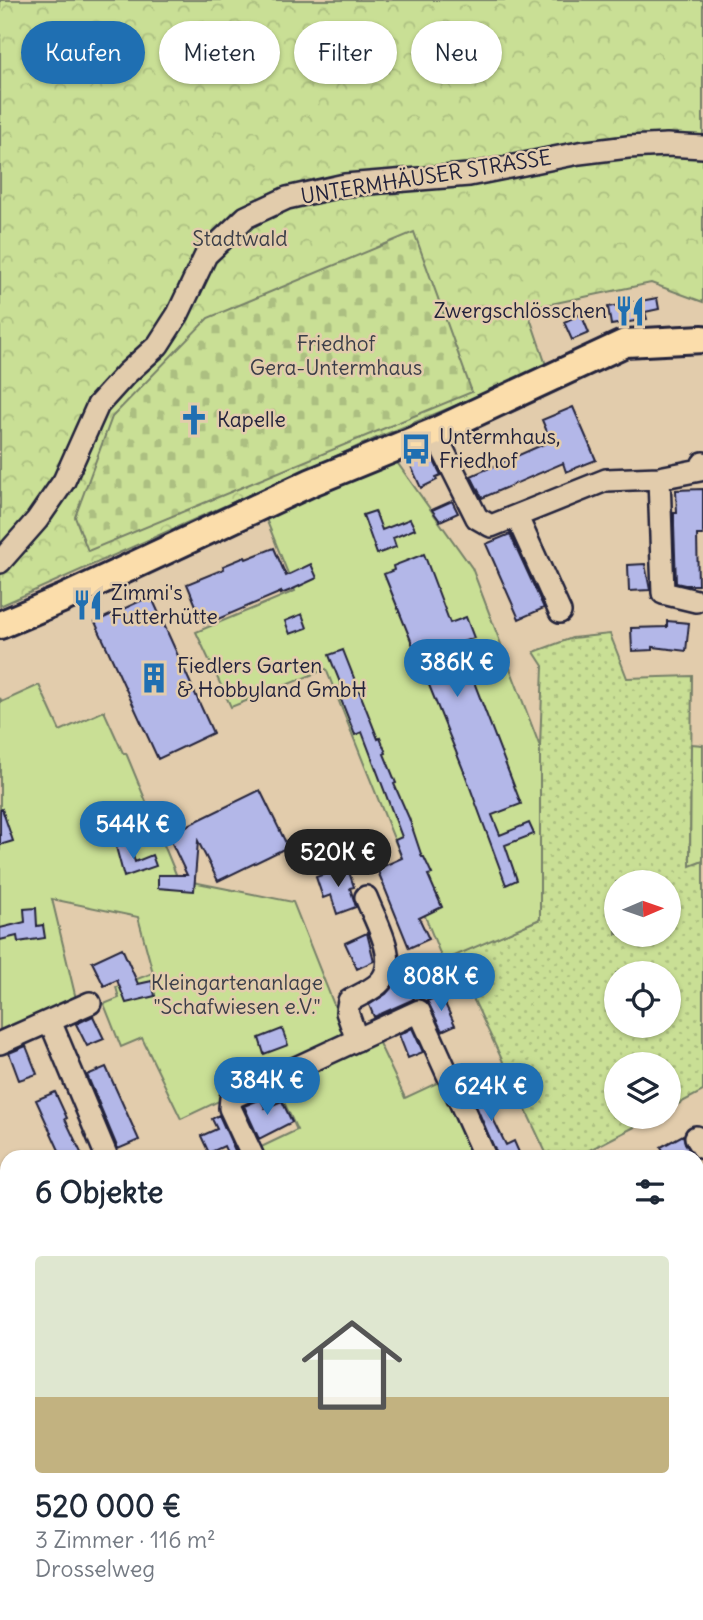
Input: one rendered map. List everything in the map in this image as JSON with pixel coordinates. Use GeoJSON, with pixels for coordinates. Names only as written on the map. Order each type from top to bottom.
{"type":"FeatureCollection","features":[{"type":"Feature","properties":{"kind":"main road"},"geometry":{"type":"LineString","coordinates":[[0,625],[64,598],[312,482],[434,432],[625,343],[703,339]]}},
{"type":"Feature","properties":{"kind":"street","name":"UNTERMHÄUSER STRASSE"},"geometry":{"type":"LineString","coordinates":[[0,562],[37,520],[64,481],[98,405],[126,374],[158,345],[178,314],[206,255],[246,218],[287,198],[345,185],[469,175],[579,153],[628,147],[703,147]]}},
{"type":"Feature","properties":{"kind":"street"},"geometry":{"type":"LineString","coordinates":[[434,432],[477,518],[491,526],[606,480],[659,478],[700,470],[703,463]]}},
{"type":"Feature","properties":{"kind":"street"},"geometry":{"type":"LineString","coordinates":[[659,478],[661,598],[696,601]]}},
{"type":"Feature","properties":{"kind":"street"},"geometry":{"type":"LineString","coordinates":[[517,517],[560,612]]}},
{"type":"Feature","properties":{"kind":"street"},"geometry":{"type":"LineString","coordinates":[[357,1040],[348,1012],[349,1001],[378,984],[387,971],[388,957],[366,897]]}},
{"type":"Feature","properties":{"kind":"street"},"geometry":{"type":"LineString","coordinates":[[0,1043],[90,1003]]}},
{"type":"Feature","properties":{"kind":"street"},"geometry":{"type":"LineString","coordinates":[[250,1150],[230,1108],[231,1098],[419,1011],[482,1150]]}},
{"type":"Feature","properties":{"kind":"street"},"geometry":{"type":"LineString","coordinates":[[50,1021],[104,1150]]}},
{"type":"Feature","properties":{"kind":"green space","name":"Stadtwald"},"geometry":{"type":"Polygon","coordinates":[[[0,0],[703,0],[703,302],[651,283],[527,309],[547,368],[379,437],[0,606],[0,0]]]}},
{"type":"Feature","properties":{"kind":"green space","name":"Friedhof Gera-Untermhaus"},"geometry":{"type":"Polygon","coordinates":[[[414,232],[472,392],[88,551],[75,517],[112,417],[208,318],[414,232]]]}},
{"type":"Feature","properties":{"kind":"green space"},"geometry":{"type":"Polygon","coordinates":[[[379,437],[472,568],[540,747],[540,919],[443,961],[326,669],[231,707],[196,632],[295,591],[256,494],[379,437]]]}},
{"type":"Feature","properties":{"kind":"green space"},"geometry":{"type":"Polygon","coordinates":[[[610,634],[627,678],[692,676],[690,865],[703,861],[703,1091],[681,1103],[681,1052],[604,1052],[604,1129],[631,1129],[590,1150],[545,1150],[453,956],[540,919],[543,666],[534,652],[572,638],[610,634]]]}},
{"type":"Feature","properties":{"kind":"green space","name":"Kleingartenanlage \"Schafwiesen e.V.\""},"geometry":{"type":"Polygon","coordinates":[[[39,685],[60,731],[104,711],[123,753],[126,753],[178,879],[293,902],[348,1040],[181,1119],[142,1038],[121,1047],[104,1004],[119,998],[116,987],[153,973],[138,917],[52,899],[77,1003],[0,1036],[0,698],[2,702],[39,685]]]}},
{"type":"Feature","properties":{"kind":"green space"},"geometry":{"type":"Polygon","coordinates":[[[691,744],[703,745],[703,861],[690,866],[691,744]]]}},
{"type":"Feature","properties":{"kind":"green space"},"geometry":{"type":"Polygon","coordinates":[[[378,1041],[405,1098],[441,1081],[471,1150],[258,1150],[297,1130],[276,1085],[378,1041]]]}},
{"type":"Feature","properties":{"kind":"building","name":"Zwergschlösschen"},"geometry":{"type":"Polygon","coordinates":[[[657,298],[659,309],[645,312],[647,319],[611,325],[608,307],[657,298]]]}},
{"type":"Feature","properties":{"kind":"building"},"geometry":{"type":"Polygon","coordinates":[[[581,314],[589,333],[572,340],[564,322],[581,314]]]}},
{"type":"Feature","properties":{"kind":"building"},"geometry":{"type":"Polygon","coordinates":[[[573,407],[596,460],[566,472],[563,463],[482,498],[471,476],[551,441],[542,420],[573,407]]]}},
{"type":"Feature","properties":{"kind":"building"},"geometry":{"type":"Polygon","coordinates":[[[431,455],[441,475],[421,488],[410,464],[431,455]]]}},
{"type":"Feature","properties":{"kind":"building"},"geometry":{"type":"Polygon","coordinates":[[[703,489],[703,535],[697,535],[698,585],[676,583],[676,490],[703,489]]]}},
{"type":"Feature","properties":{"kind":"building"},"geometry":{"type":"Polygon","coordinates":[[[452,501],[458,513],[440,521],[432,510],[452,501]]]}},
{"type":"Feature","properties":{"kind":"building"},"geometry":{"type":"Polygon","coordinates":[[[375,511],[382,530],[410,519],[415,529],[393,538],[396,547],[377,554],[363,515],[375,511]]]}},
{"type":"Feature","properties":{"kind":"building"},"geometry":{"type":"Polygon","coordinates":[[[510,534],[544,608],[519,619],[486,544],[510,534]]]}},
{"type":"Feature","properties":{"kind":"building"},"geometry":{"type":"Polygon","coordinates":[[[274,548],[286,576],[311,564],[317,578],[204,625],[187,584],[224,569],[223,566],[274,548]]]}},
{"type":"Feature","properties":{"kind":"building"},"geometry":{"type":"Polygon","coordinates":[[[424,554],[450,623],[466,617],[474,638],[459,643],[521,804],[492,815],[500,835],[529,823],[534,834],[505,845],[517,880],[506,885],[465,774],[384,574],[394,570],[393,566],[424,554]]]}},
{"type":"Feature","properties":{"kind":"building"},"geometry":{"type":"Polygon","coordinates":[[[645,564],[650,590],[629,591],[628,565],[645,564]]]}},
{"type":"Feature","properties":{"kind":"building","name":"Fiedlers Garten & Hobbyland GmbH"},"geometry":{"type":"Polygon","coordinates":[[[151,596],[213,733],[158,759],[95,622],[151,596]]]}},
{"type":"Feature","properties":{"kind":"building"},"geometry":{"type":"Polygon","coordinates":[[[302,614],[307,628],[290,634],[285,621],[302,614]]]}},
{"type":"Feature","properties":{"kind":"building"},"geometry":{"type":"Polygon","coordinates":[[[667,621],[689,623],[686,651],[653,647],[653,650],[632,651],[631,628],[667,627],[667,621]]]}},
{"type":"Feature","properties":{"kind":"building"},"geometry":{"type":"Polygon","coordinates":[[[343,650],[386,753],[384,754],[396,783],[394,784],[422,857],[432,874],[428,875],[442,907],[419,918],[429,939],[409,948],[377,869],[402,858],[395,840],[402,837],[362,732],[355,735],[338,692],[343,690],[329,655],[343,650]]]}},
{"type":"Feature","properties":{"kind":"building"},"geometry":{"type":"Polygon","coordinates":[[[260,790],[288,847],[218,881],[198,841],[194,891],[158,888],[158,875],[187,875],[168,835],[260,790]]]}},
{"type":"Feature","properties":{"kind":"building"},"geometry":{"type":"Polygon","coordinates":[[[2,809],[13,841],[0,845],[0,810],[2,809]]]}},
{"type":"Feature","properties":{"kind":"building"},"geometry":{"type":"Polygon","coordinates":[[[129,843],[135,862],[152,855],[156,866],[124,877],[116,847],[129,843]]]}},
{"type":"Feature","properties":{"kind":"building"},"geometry":{"type":"Polygon","coordinates":[[[347,866],[354,887],[350,888],[356,907],[337,914],[331,895],[323,898],[316,877],[347,866]]]}},
{"type":"Feature","properties":{"kind":"building"},"geometry":{"type":"Polygon","coordinates":[[[36,908],[37,926],[43,925],[45,938],[18,942],[17,936],[0,940],[0,928],[25,922],[24,909],[36,908]]]}},
{"type":"Feature","properties":{"kind":"building"},"geometry":{"type":"Polygon","coordinates":[[[367,933],[374,961],[357,969],[345,943],[367,933]]]}},
{"type":"Feature","properties":{"kind":"building"},"geometry":{"type":"Polygon","coordinates":[[[122,948],[138,984],[152,981],[155,996],[126,1003],[117,980],[104,986],[92,962],[122,948]]]}},
{"type":"Feature","properties":{"kind":"building"},"geometry":{"type":"Polygon","coordinates":[[[405,981],[414,999],[374,1017],[369,1005],[393,986],[405,981]]]}},
{"type":"Feature","properties":{"kind":"building"},"geometry":{"type":"Polygon","coordinates":[[[441,995],[455,1025],[442,1031],[427,1001],[441,995]]]}},
{"type":"Feature","properties":{"kind":"building"},"geometry":{"type":"Polygon","coordinates":[[[93,1016],[104,1039],[87,1046],[76,1024],[93,1016]]]}},
{"type":"Feature","properties":{"kind":"building"},"geometry":{"type":"Polygon","coordinates":[[[412,1028],[423,1052],[408,1058],[399,1035],[412,1028]]]}},
{"type":"Feature","properties":{"kind":"building"},"geometry":{"type":"Polygon","coordinates":[[[282,1029],[288,1045],[264,1054],[259,1038],[282,1029]]]}},
{"type":"Feature","properties":{"kind":"building"},"geometry":{"type":"Polygon","coordinates":[[[26,1046],[37,1074],[19,1080],[9,1053],[26,1046]]]}},
{"type":"Feature","properties":{"kind":"building"},"geometry":{"type":"Polygon","coordinates":[[[106,1067],[139,1140],[118,1149],[87,1075],[106,1067]]]}},
{"type":"Feature","properties":{"kind":"building"},"geometry":{"type":"Polygon","coordinates":[[[471,1074],[506,1145],[514,1141],[518,1150],[495,1150],[464,1078],[471,1074]]]}},
{"type":"Feature","properties":{"kind":"building"},"geometry":{"type":"Polygon","coordinates":[[[55,1092],[80,1150],[59,1150],[36,1100],[55,1092]]]}},
{"type":"Feature","properties":{"kind":"building"},"geometry":{"type":"Polygon","coordinates":[[[261,1099],[265,1108],[282,1101],[292,1122],[259,1139],[244,1106],[261,1099]]]}},
{"type":"Feature","properties":{"kind":"building"},"geometry":{"type":"Polygon","coordinates":[[[219,1115],[235,1150],[226,1150],[224,1146],[208,1150],[201,1136],[217,1129],[212,1119],[219,1115]]]}},
{"type":"Feature","properties":{"kind":"building"},"geometry":{"type":"Polygon","coordinates":[[[683,1135],[690,1150],[663,1150],[661,1147],[683,1135]]]}},
{"type":"Feature","properties":{"kind":"place","name":"Zwergschlösschen"},"geometry":{"type":"Point","coordinates":[630,311]}},
{"type":"Feature","properties":{"kind":"place","name":"Kapelle"},"geometry":{"type":"Point","coordinates":[194,420]}},
{"type":"Feature","properties":{"kind":"place","name":"Untermhaus, Friedhof"},"geometry":{"type":"Point","coordinates":[416,449]}},
{"type":"Feature","properties":{"kind":"place","name":"Zimmi's Futterhütte"},"geometry":{"type":"Point","coordinates":[88,605]}},
{"type":"Feature","properties":{"kind":"place","name":"Fiedlers Garten & Hobbyland GmbH"},"geometry":{"type":"Point","coordinates":[154,678]}}]}
